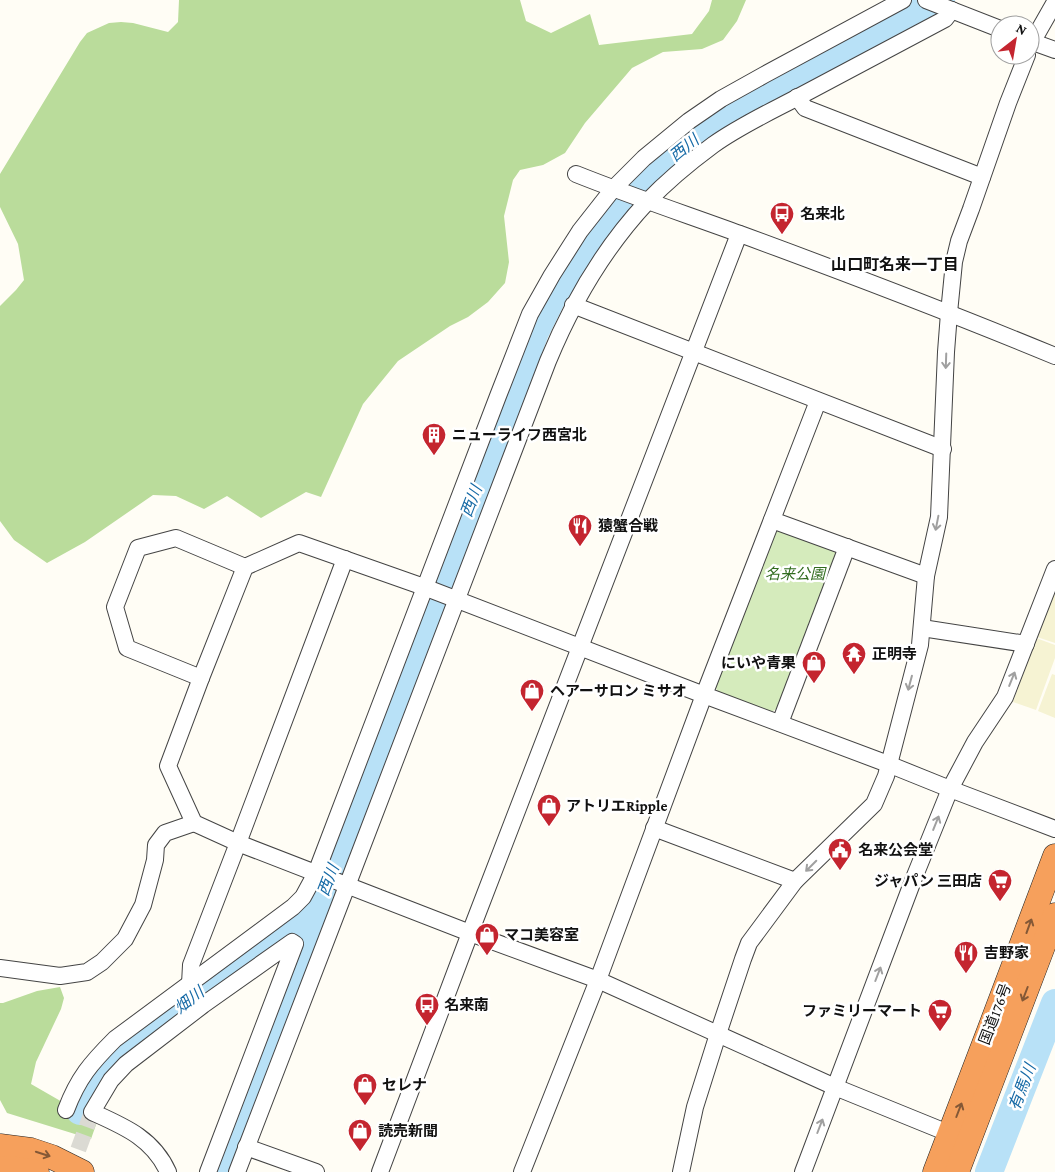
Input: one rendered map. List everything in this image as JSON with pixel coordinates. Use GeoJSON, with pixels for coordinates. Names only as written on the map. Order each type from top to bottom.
{"type":"FeatureCollection","features":[{"type":"Feature","properties":{"kind":"highway","name":"国道176号"},"geometry":{"type":"LineString","coordinates":[[957,1172],[959,1138],[997,1011],[1055,856]]}},
{"type":"Feature","properties":{"kind":"highway","name":"国道176号"},"geometry":{"type":"LineString","coordinates":[[935,1172],[959,1138],[1055,915]]}},
{"type":"Feature","properties":{"kind":"highway"},"geometry":{"type":"LineString","coordinates":[[0,1146],[31,1150],[52,1157],[82,1172]]}},
{"type":"Feature","properties":{"kind":"highway"},"geometry":{"type":"LineString","coordinates":[[0,1168],[37,1172]]}},
{"type":"Feature","properties":{"kind":"street"},"geometry":{"type":"LineString","coordinates":[[66,1110],[82,1077],[99,1055],[115,1039],[191,986],[293,907],[303,897],[318,874],[424,588],[530,314],[552,275],[580,232],[613,189],[644,158],[688,121],[764,75],[903,0]]}},
{"type":"Feature","properties":{"kind":"street"},"geometry":{"type":"LineString","coordinates":[[926,0],[990,25]]}},
{"type":"Feature","properties":{"kind":"street"},"geometry":{"type":"LineString","coordinates":[[1040,28],[1055,2]]}},
{"type":"Feature","properties":{"kind":"street"},"geometry":{"type":"LineString","coordinates":[[237,1172],[345,885],[548,361],[573,305],[608,250],[647,202],[674,176],[714,144],[752,121],[946,18],[952,10]]}},
{"type":"Feature","properties":{"kind":"street"},"geometry":{"type":"LineString","coordinates":[[1040,48],[1055,50]]}},
{"type":"Feature","properties":{"kind":"street"},"geometry":{"type":"LineString","coordinates":[[681,1172],[696,1107],[718,1034],[750,943],[795,881],[874,804],[886,776],[920,645],[926,576],[939,517],[949,313],[954,262],[959,241],[1023,65]]}},
{"type":"Feature","properties":{"kind":"street"},"geometry":{"type":"LineString","coordinates":[[797,97],[805,108],[982,177]]}},
{"type":"Feature","properties":{"kind":"street"},"geometry":{"type":"LineString","coordinates":[[576,174],[949,313],[1055,356]]}},
{"type":"Feature","properties":{"kind":"street"},"geometry":{"type":"LineString","coordinates":[[380,1172],[739,234]]}},
{"type":"Feature","properties":{"kind":"street"},"geometry":{"type":"LineString","coordinates":[[573,305],[943,449]]}},
{"type":"Feature","properties":{"kind":"street"},"geometry":{"type":"LineString","coordinates":[[522,1172],[598,980],[704,694],[818,401]]}},
{"type":"Feature","properties":{"kind":"street"},"geometry":{"type":"LineString","coordinates":[[772,520],[926,576]]}},
{"type":"Feature","properties":{"kind":"street"},"geometry":{"type":"LineString","coordinates":[[201,678],[126,648],[114,607],[138,548],[176,538],[245,567]]}},
{"type":"Feature","properties":{"kind":"street"},"geometry":{"type":"LineString","coordinates":[[959,1138],[835,1087],[598,980],[345,885],[238,843],[194,823],[168,766],[245,567],[299,543],[456,599],[1055,829]]}},
{"type":"Feature","properties":{"kind":"street"},"geometry":{"type":"LineString","coordinates":[[780,723],[847,547]]}},
{"type":"Feature","properties":{"kind":"street"},"geometry":{"type":"LineString","coordinates":[[202,1003],[191,986],[191,966],[346,559]]}},
{"type":"Feature","properties":{"kind":"street"},"geometry":{"type":"LineString","coordinates":[[803,1172],[910,887],[950,789],[975,742],[1005,696],[1055,569]]}},
{"type":"Feature","properties":{"kind":"street"},"geometry":{"type":"LineString","coordinates":[[922,628],[1026,644]]}},
{"type":"Feature","properties":{"kind":"street"},"geometry":{"type":"LineString","coordinates":[[0,968],[60,976],[87,972],[102,962],[125,939],[143,905],[156,860],[156,844],[165,834],[194,823]]}},
{"type":"Feature","properties":{"kind":"street"},"geometry":{"type":"LineString","coordinates":[[654,828],[795,881]]}},
{"type":"Feature","properties":{"kind":"street"},"geometry":{"type":"LineString","coordinates":[[168,1172],[155,1150],[131,1130],[92,1112],[111,1080],[126,1064],[202,1003],[292,942],[295,944],[208,1172]]}},
{"type":"Feature","properties":{"kind":"street"},"geometry":{"type":"LineString","coordinates":[[246,1147],[316,1172]]}},
{"type":"Feature","properties":{"kind":"shaded area"},"geometry":{"type":"Polygon","coordinates":[[[1055,589],[1055,643],[1037,637],[1055,589]]]}},
{"type":"Feature","properties":{"kind":"shaded area"},"geometry":{"type":"Polygon","coordinates":[[[1036,638],[1055,645],[1055,658],[1036,710],[1013,702],[1036,638]]]}},
{"type":"Feature","properties":{"kind":"shaded area"},"geometry":{"type":"Polygon","coordinates":[[[1052,674],[1055,675],[1055,718],[1038,711],[1052,674]]]}},
{"type":"Feature","properties":{"kind":"green space"},"geometry":{"type":"Polygon","coordinates":[[[179,0],[520,0],[526,21],[551,33],[590,14],[599,45],[692,34],[709,11],[712,0],[746,0],[737,21],[723,40],[702,49],[663,52],[632,68],[585,123],[565,153],[543,165],[520,170],[513,180],[504,216],[509,262],[505,283],[488,302],[468,317],[450,326],[398,361],[363,404],[321,497],[306,492],[261,518],[227,496],[204,509],[176,496],[153,495],[85,542],[47,563],[14,540],[0,521],[0,306],[24,280],[18,244],[0,207],[0,174],[87,33],[109,23],[121,22],[133,23],[168,32],[178,22],[179,0]]]}},
{"type":"Feature","properties":{"kind":"green space","name":"名来公園"},"geometry":{"type":"Polygon","coordinates":[[[784,528],[835,548],[839,557],[782,705],[770,713],[718,693],[715,685],[774,531],[784,528]]]}},
{"type":"Feature","properties":{"kind":"green space"},"geometry":{"type":"Polygon","coordinates":[[[60,987],[64,998],[61,1009],[36,1062],[31,1084],[97,1122],[91,1139],[7,1113],[0,1100],[0,1003],[37,991],[60,987]]]}},
{"type":"Feature","properties":{"kind":"waterway","name":"西川"},"geometry":{"type":"LineString","coordinates":[[218,1172],[300,959],[316,908],[376,756],[535,332],[551,300],[612,212],[647,177],[724,115],[780,88],[814,67],[941,0]]}},
{"type":"Feature","properties":{"kind":"waterway","name":"畑川"},"geometry":{"type":"LineString","coordinates":[[80,1111],[105,1068],[122,1053],[225,972],[316,908]]}},
{"type":"Feature","properties":{"kind":"waterway","name":"有馬川"},"geometry":{"type":"LineString","coordinates":[[989,1172],[1055,1003]]}},
{"type":"Feature","properties":{"kind":"tunnel"},"geometry":{"type":"LineString","coordinates":[[70,1172],[92,1112]]}},
{"type":"Feature","properties":{"kind":"place","name":"名来北"},"geometry":{"type":"Point","coordinates":[782,235]}},
{"type":"Feature","properties":{"kind":"place","name":"ニューライフ西宮北"},"geometry":{"type":"Point","coordinates":[434,456]}},
{"type":"Feature","properties":{"kind":"place","name":"猿蟹合戦"},"geometry":{"type":"Point","coordinates":[580,547]}},
{"type":"Feature","properties":{"kind":"place","name":"正明寺"},"geometry":{"type":"Point","coordinates":[854,675]}},
{"type":"Feature","properties":{"kind":"place","name":"にいや青果"},"geometry":{"type":"Point","coordinates":[814,684]}},
{"type":"Feature","properties":{"kind":"place","name":"ヘアーサロン ミサオ"},"geometry":{"type":"Point","coordinates":[532,712]}},
{"type":"Feature","properties":{"kind":"place","name":"アトリエRipple"},"geometry":{"type":"Point","coordinates":[549,827]}},
{"type":"Feature","properties":{"kind":"place","name":"名来公会堂"},"geometry":{"type":"Point","coordinates":[840,871]}},
{"type":"Feature","properties":{"kind":"place","name":"ジャパン 三田店"},"geometry":{"type":"Point","coordinates":[1000,902]}},
{"type":"Feature","properties":{"kind":"place","name":"マコ美容室"},"geometry":{"type":"Point","coordinates":[487,956]}},
{"type":"Feature","properties":{"kind":"place","name":"吉野家"},"geometry":{"type":"Point","coordinates":[966,974]}},
{"type":"Feature","properties":{"kind":"place","name":"名来南"},"geometry":{"type":"Point","coordinates":[427,1026]}},
{"type":"Feature","properties":{"kind":"place","name":"ファミリーマート"},"geometry":{"type":"Point","coordinates":[940,1032]}},
{"type":"Feature","properties":{"kind":"place","name":"セレナ"},"geometry":{"type":"Point","coordinates":[365,1106]}},
{"type":"Feature","properties":{"kind":"place","name":"読売新聞"},"geometry":{"type":"Point","coordinates":[360,1152]}},
{"type":"Feature","properties":{"kind":"district","name":"山口町名来一丁目"},"geometry":{"type":"Point","coordinates":[895,264]}}]}
